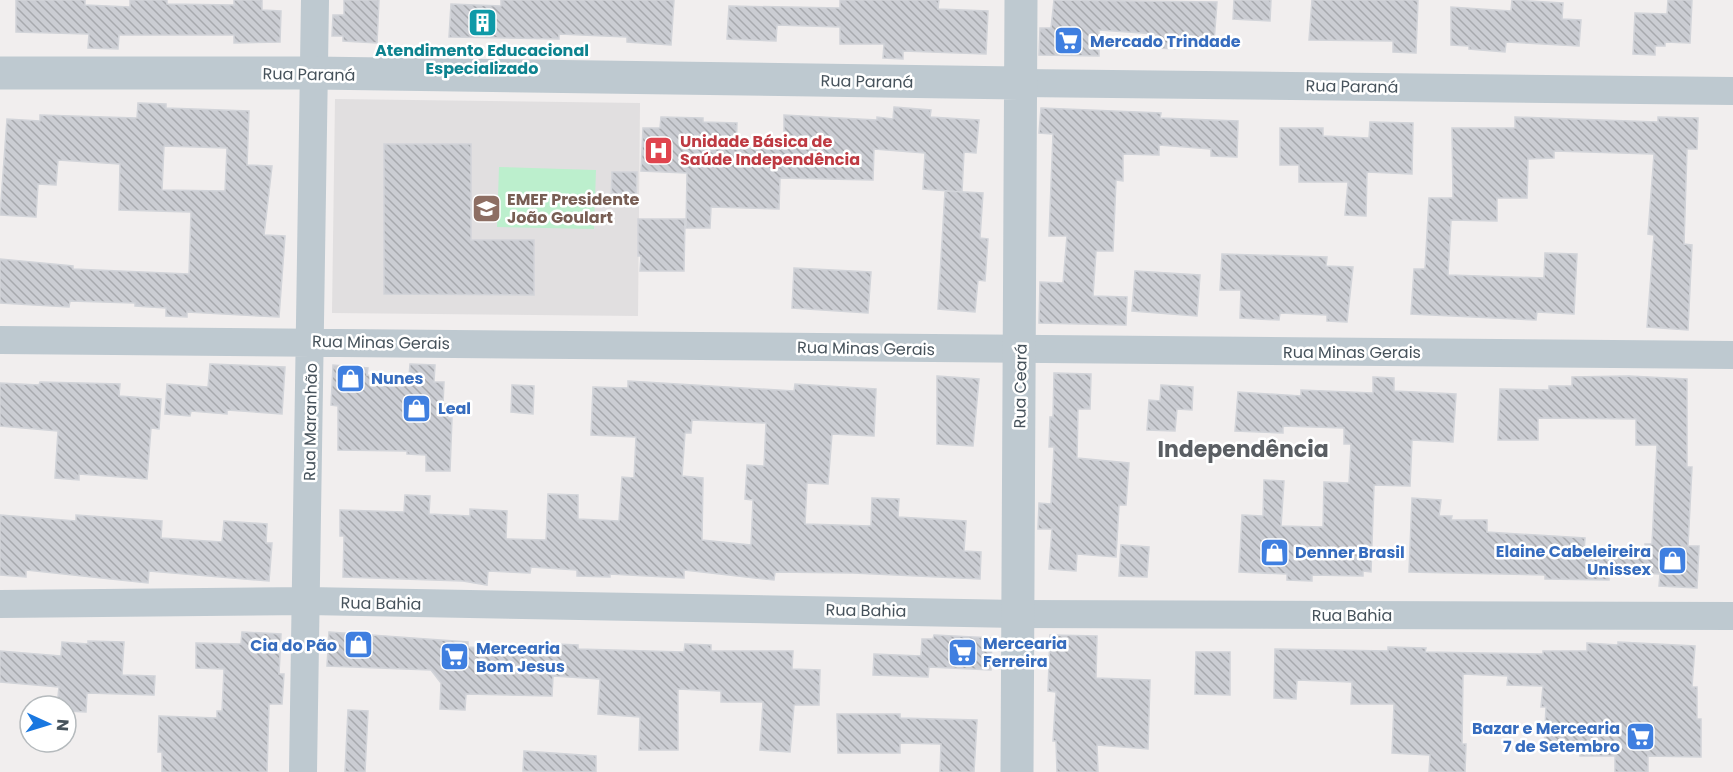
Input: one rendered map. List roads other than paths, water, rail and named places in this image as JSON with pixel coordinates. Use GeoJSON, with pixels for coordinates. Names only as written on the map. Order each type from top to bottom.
{"type":"FeatureCollection","features":[{"type":"Feature","properties":{"kind":"street","name":"Rua Maranhão"},"geometry":{"type":"LineString","coordinates":[[303,772],[308,601],[315,0]]}},
{"type":"Feature","properties":{"kind":"street","name":"Rua Ceará"},"geometry":{"type":"LineString","coordinates":[[1017,772],[1021,0]]}},
{"type":"Feature","properties":{"kind":"street","name":"Rua Paraná"},"geometry":{"type":"LineString","coordinates":[[0,73],[314,73],[1733,91]]}},
{"type":"Feature","properties":{"kind":"street","name":"Rua Minas Gerais"},"geometry":{"type":"LineString","coordinates":[[0,340],[1733,355]]}},
{"type":"Feature","properties":{"kind":"street","name":"Rua Bahia"},"geometry":{"type":"LineString","coordinates":[[0,604],[308,601],[1018,614],[1733,616]]}},
{"type":"Feature","properties":{"kind":"place","name":"Atendimento Educacional Especializado"},"geometry":{"type":"Point","coordinates":[482,22]}},
{"type":"Feature","properties":{"kind":"place","name":"Mercado Trindade"},"geometry":{"type":"Point","coordinates":[1069,41]}},
{"type":"Feature","properties":{"kind":"place","name":"Unidade Básica de Saúde Independência"},"geometry":{"type":"Point","coordinates":[659,150]}},
{"type":"Feature","properties":{"kind":"place","name":"EMEF Presidente João Goulart"},"geometry":{"type":"Point","coordinates":[486,208]}},
{"type":"Feature","properties":{"kind":"place","name":"Nunes"},"geometry":{"type":"Point","coordinates":[350,378]}},
{"type":"Feature","properties":{"kind":"place","name":"Leal"},"geometry":{"type":"Point","coordinates":[417,408]}},
{"type":"Feature","properties":{"kind":"place","name":"Denner Brasil"},"geometry":{"type":"Point","coordinates":[1274,552]}},
{"type":"Feature","properties":{"kind":"place","name":"Elaine Cabeleireira Unissex"},"geometry":{"type":"Point","coordinates":[1672,560]}},
{"type":"Feature","properties":{"kind":"place","name":"Cia do Pão"},"geometry":{"type":"Point","coordinates":[358,645]}},
{"type":"Feature","properties":{"kind":"place","name":"Mercearia Ferreira"},"geometry":{"type":"Point","coordinates":[962,652]}},
{"type":"Feature","properties":{"kind":"place","name":"Mercearia Bom Jesus"},"geometry":{"type":"Point","coordinates":[455,657]}},
{"type":"Feature","properties":{"kind":"place","name":"Bazar e Mercearia 7 de Setembro"},"geometry":{"type":"Point","coordinates":[1641,737]}},
{"type":"Feature","properties":{"kind":"district","name":"Independência"},"geometry":{"type":"Point","coordinates":[1243,449]}}]}
